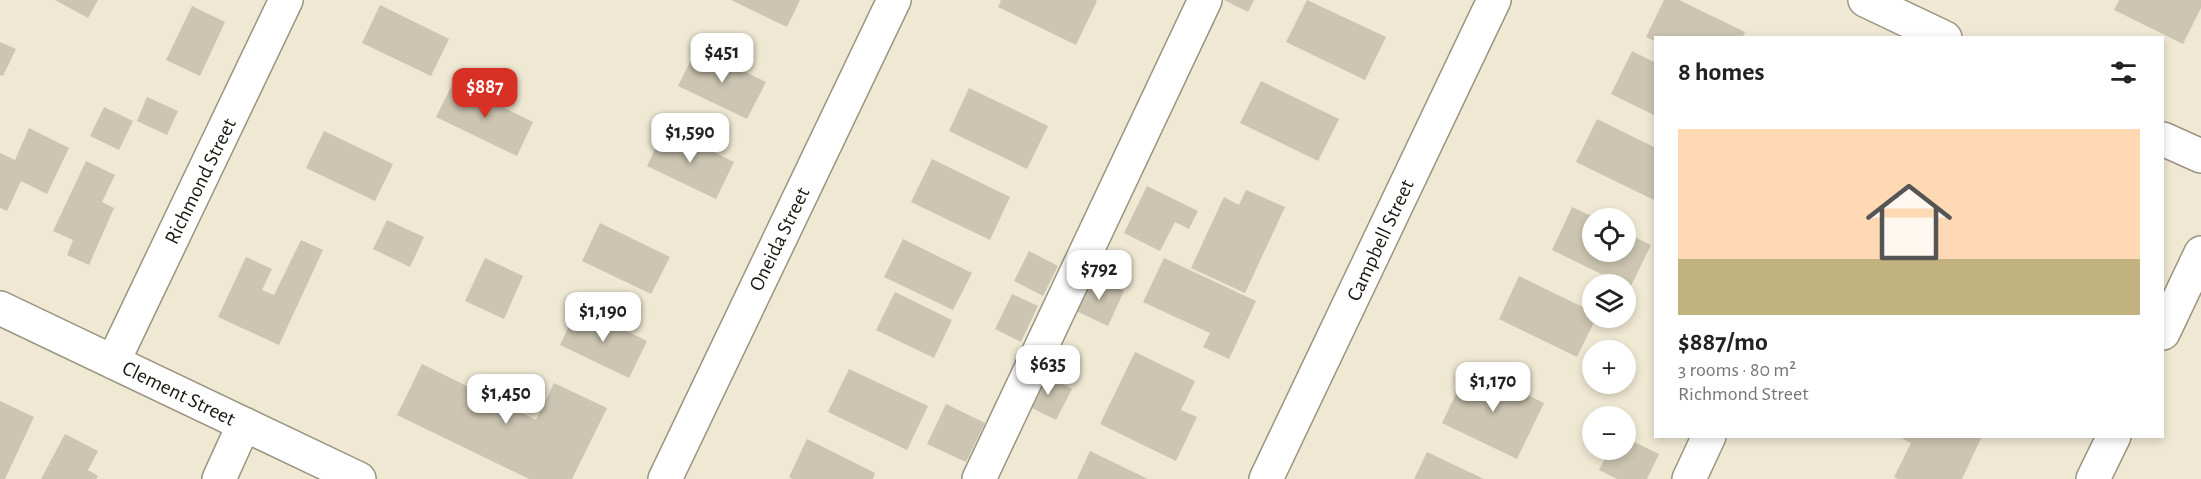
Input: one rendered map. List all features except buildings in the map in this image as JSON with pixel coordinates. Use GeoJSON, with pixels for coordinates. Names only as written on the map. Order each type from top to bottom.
{"type":"FeatureCollection","features":[{"type":"Feature","properties":{"kind":"street","name":"Richmond Street"},"geometry":{"type":"LineString","coordinates":[[113,362],[286,0]]}},
{"type":"Feature","properties":{"kind":"street","name":"Oneida Street"},"geometry":{"type":"LineString","coordinates":[[665,479],[894,0]]}},
{"type":"Feature","properties":{"kind":"street"},"geometry":{"type":"LineString","coordinates":[[979,479],[1205,0]]}},
{"type":"Feature","properties":{"kind":"street","name":"Campbell Street"},"geometry":{"type":"LineString","coordinates":[[1266,479],[1494,0]]}},
{"type":"Feature","properties":{"kind":"street"},"geometry":{"type":"LineString","coordinates":[[1865,0],[1941,36]]}},
{"type":"Feature","properties":{"kind":"street"},"geometry":{"type":"LineString","coordinates":[[2164,139],[2201,156]]}},
{"type":"Feature","properties":{"kind":"street"},"geometry":{"type":"LineString","coordinates":[[2164,331],[2201,253]]}},
{"type":"Feature","properties":{"kind":"street","name":"Clement Street"},"geometry":{"type":"LineString","coordinates":[[0,308],[359,479]]}},
{"type":"Feature","properties":{"kind":"street"},"geometry":{"type":"LineString","coordinates":[[219,479],[244,424]]}},
{"type":"Feature","properties":{"kind":"street"},"geometry":{"type":"LineString","coordinates":[[1689,479],[1708,438]]}},
{"type":"Feature","properties":{"kind":"street"},"geometry":{"type":"LineString","coordinates":[[2093,479],[2113,438]]}}]}
